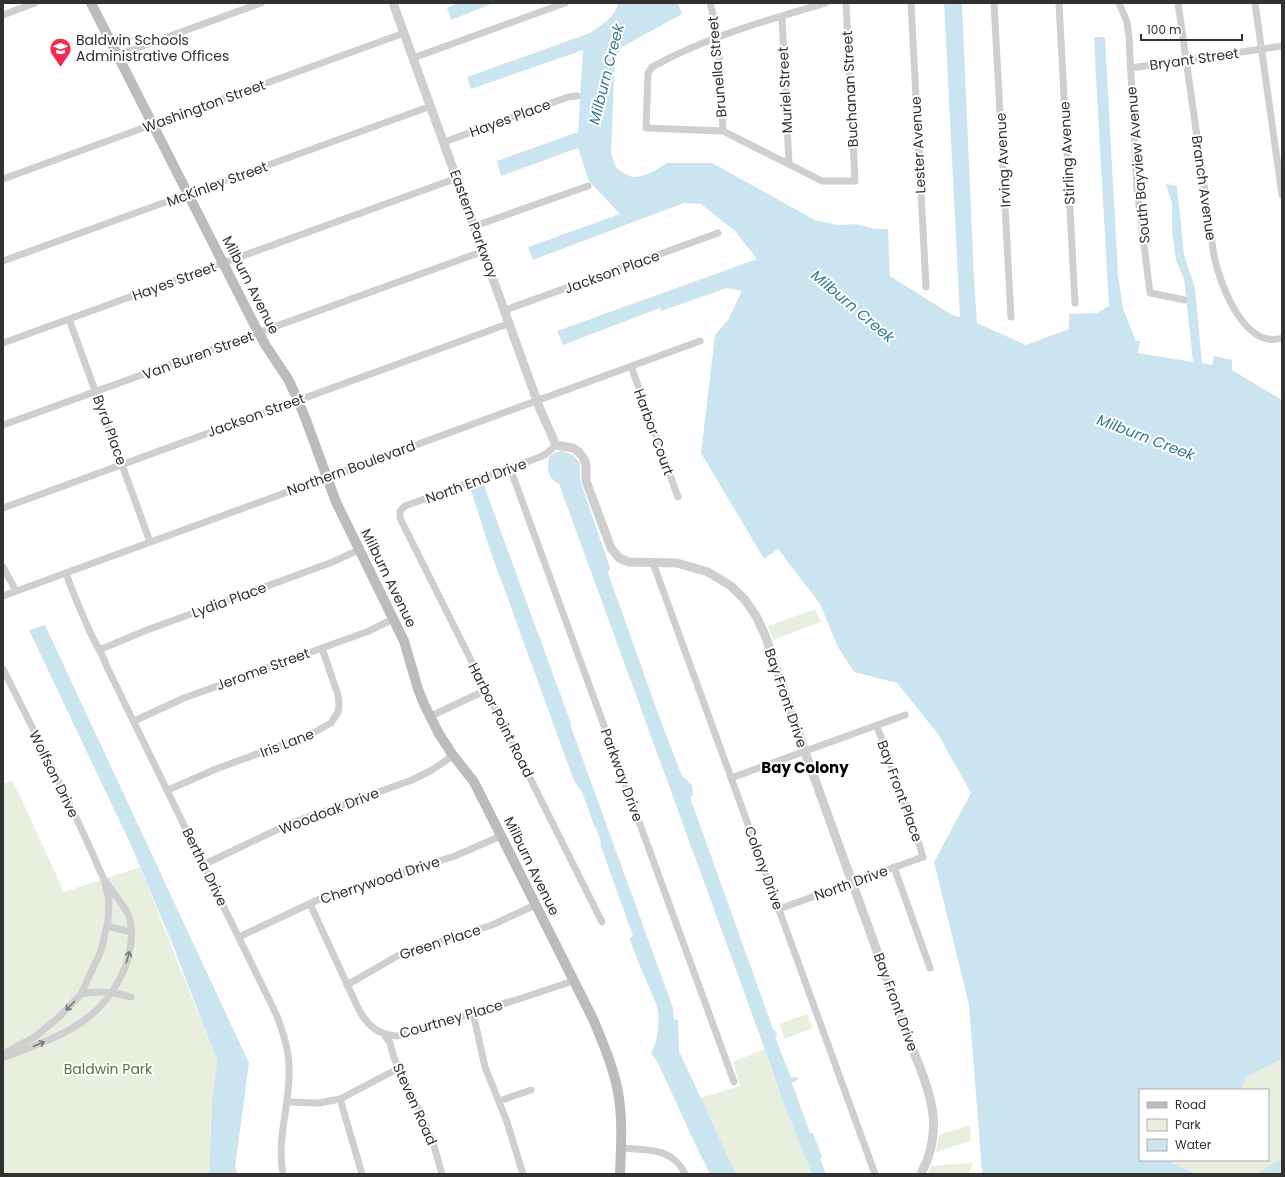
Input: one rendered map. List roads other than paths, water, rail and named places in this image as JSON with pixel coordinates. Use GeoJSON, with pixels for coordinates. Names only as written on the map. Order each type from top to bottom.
{"type":"FeatureCollection","features":[{"type":"Feature","properties":{"kind":"main road","name":"Milburn Avenue"},"geometry":{"type":"LineString","coordinates":[[91,3],[266,346],[288,380],[298,400],[336,502],[404,641],[418,689],[440,734],[474,782],[606,1049],[618,1092],[621,1148],[620,1174]]}},
{"type":"Feature","properties":{"kind":"street"},"geometry":{"type":"LineString","coordinates":[[3,15],[35,3]]}},
{"type":"Feature","properties":{"kind":"street"},"geometry":{"type":"LineString","coordinates":[[118,55],[261,3]]}},
{"type":"Feature","properties":{"kind":"street","name":"Eastern Parkway"},"geometry":{"type":"LineString","coordinates":[[393,3],[549,430],[556,445]]}},
{"type":"Feature","properties":{"kind":"street"},"geometry":{"type":"LineString","coordinates":[[414,58],[566,3]]}},
{"type":"Feature","properties":{"kind":"street","name":"Brunella Street"},"geometry":{"type":"LineString","coordinates":[[710,3],[715,19],[717,38],[723,130]]}},
{"type":"Feature","properties":{"kind":"street"},"geometry":{"type":"LineString","coordinates":[[789,164],[723,130],[646,128],[648,73],[652,67],[699,44],[818,4],[826,3]]}},
{"type":"Feature","properties":{"kind":"street","name":"Buchanan Street"},"geometry":{"type":"LineString","coordinates":[[789,164],[822,181],[855,181],[846,3]]}},
{"type":"Feature","properties":{"kind":"street","name":"Lester Avenue"},"geometry":{"type":"LineString","coordinates":[[911,3],[926,287]]}},
{"type":"Feature","properties":{"kind":"street","name":"Irving Avenue"},"geometry":{"type":"LineString","coordinates":[[994,3],[1011,317]]}},
{"type":"Feature","properties":{"kind":"street","name":"Stirling Avenue"},"geometry":{"type":"LineString","coordinates":[[1059,3],[1075,303]]}},
{"type":"Feature","properties":{"kind":"street","name":"South Bayview Avenue"},"geometry":{"type":"LineString","coordinates":[[1119,3],[1127,22],[1131,68],[1137,189],[1150,294],[1184,300]]}},
{"type":"Feature","properties":{"kind":"street","name":"Branch Avenue"},"geometry":{"type":"LineString","coordinates":[[1178,3],[1218,276],[1234,310],[1254,333],[1264,338],[1276,340],[1282,338]]}},
{"type":"Feature","properties":{"kind":"street"},"geometry":{"type":"LineString","coordinates":[[1255,3],[1282,195]]}},
{"type":"Feature","properties":{"kind":"street","name":"Muriel Street"},"geometry":{"type":"LineString","coordinates":[[782,17],[789,164]]}},
{"type":"Feature","properties":{"kind":"street","name":"Washington Street"},"geometry":{"type":"LineString","coordinates":[[3,179],[404,33]]}},
{"type":"Feature","properties":{"kind":"street","name":"Bryant Street"},"geometry":{"type":"LineString","coordinates":[[1131,68],[1282,46]]}},
{"type":"Feature","properties":{"kind":"street","name":"Hayes Place"},"geometry":{"type":"LineString","coordinates":[[444,142],[568,97],[577,96]]}},
{"type":"Feature","properties":{"kind":"street","name":"McKinley Street"},"geometry":{"type":"LineString","coordinates":[[3,261],[431,106]]}},
{"type":"Feature","properties":{"kind":"street","name":"Hayes Street"},"geometry":{"type":"LineString","coordinates":[[3,343],[457,178]]}},
{"type":"Feature","properties":{"kind":"street"},"geometry":{"type":"LineString","coordinates":[[475,226],[588,186]]}},
{"type":"Feature","properties":{"kind":"street","name":"Jackson Place"},"geometry":{"type":"LineString","coordinates":[[505,310],[718,233]]}},
{"type":"Feature","properties":{"kind":"street","name":"Van Buren Street"},"geometry":{"type":"LineString","coordinates":[[3,426],[484,251]]}},
{"type":"Feature","properties":{"kind":"street","name":"Byrd Place"},"geometry":{"type":"LineString","coordinates":[[69,319],[150,542]]}},
{"type":"Feature","properties":{"kind":"street","name":"Jackson Street"},"geometry":{"type":"LineString","coordinates":[[3,508],[510,323]]}},
{"type":"Feature","properties":{"kind":"street","name":"Northern Boulevard"},"geometry":{"type":"LineString","coordinates":[[3,596],[700,341]]}},
{"type":"Feature","properties":{"kind":"street","name":"Harbor Court"},"geometry":{"type":"LineString","coordinates":[[631,366],[678,497]]}},
{"type":"Feature","properties":{"kind":"street","name":"North End Drive"},"geometry":{"type":"LineString","coordinates":[[400,518],[400,511],[405,506],[540,457],[556,445]]}},
{"type":"Feature","properties":{"kind":"street","name":"Bay Front Drive"},"geometry":{"type":"LineString","coordinates":[[556,445],[573,448],[579,452],[584,459],[586,465],[586,481],[610,548],[619,558],[629,562],[676,563],[708,572],[731,586],[745,600],[756,616],[765,635],[805,752],[911,1045],[924,1077],[934,1117],[932,1146],[929,1160],[921,1174]]}},
{"type":"Feature","properties":{"kind":"street","name":"Parkway Drive"},"geometry":{"type":"LineString","coordinates":[[510,468],[734,1082]]}},
{"type":"Feature","properties":{"kind":"street","name":"Harbor Point Road"},"geometry":{"type":"LineString","coordinates":[[400,518],[602,922]]}},
{"type":"Feature","properties":{"kind":"street","name":"Lydia Place"},"geometry":{"type":"LineString","coordinates":[[99,650],[147,630],[330,563],[359,550]]}},
{"type":"Feature","properties":{"kind":"street","name":"Colony Drive"},"geometry":{"type":"LineString","coordinates":[[653,563],[875,1174]]}},
{"type":"Feature","properties":{"kind":"street"},"geometry":{"type":"LineString","coordinates":[[3,567],[16,591]]}},
{"type":"Feature","properties":{"kind":"street","name":"Bertha Drive"},"geometry":{"type":"LineString","coordinates":[[66,573],[76,600],[99,650],[277,1016],[286,1041],[289,1066],[287,1102],[280,1146],[283,1174]]}},
{"type":"Feature","properties":{"kind":"street","name":"Jerome Street"},"geometry":{"type":"LineString","coordinates":[[134,721],[184,698],[369,631],[393,619]]}},
{"type":"Feature","properties":{"kind":"street","name":"Iris Lane"},"geometry":{"type":"LineString","coordinates":[[168,790],[216,769],[311,734],[331,723],[338,712],[338,695],[322,648]]}},
{"type":"Feature","properties":{"kind":"street","name":"Wolfson Drive"},"geometry":{"type":"LineString","coordinates":[[3,669],[104,879],[128,915],[131,932],[131,944],[124,970],[112,992],[88,1019],[67,1032],[3,1058]]}},
{"type":"Feature","properties":{"kind":"street"},"geometry":{"type":"LineString","coordinates":[[431,716],[486,690]]}},
{"type":"Feature","properties":{"kind":"street"},"geometry":{"type":"LineString","coordinates":[[731,778],[905,715]]}},
{"type":"Feature","properties":{"kind":"street","name":"Bay Front Place"},"geometry":{"type":"LineString","coordinates":[[877,726],[923,857]]}},
{"type":"Feature","properties":{"kind":"street","name":"Woodoak Drive"},"geometry":{"type":"LineString","coordinates":[[203,865],[289,824],[412,780],[432,770],[454,755]]}},
{"type":"Feature","properties":{"kind":"street","name":"Cherrywood Drive"},"geometry":{"type":"LineString","coordinates":[[239,937],[335,893],[455,856],[501,836]]}},
{"type":"Feature","properties":{"kind":"street","name":"North Drive"},"geometry":{"type":"LineString","coordinates":[[779,909],[923,857]]}},
{"type":"Feature","properties":{"kind":"street"},"geometry":{"type":"LineString","coordinates":[[894,867],[930,968]]}},
{"type":"Feature","properties":{"kind":"street","name":"Wolfson Drive"},"geometry":{"type":"LineString","coordinates":[[3,1055],[36,1036],[60,1016],[81,994],[101,951],[107,926],[109,900],[104,879]]}},
{"type":"Feature","properties":{"kind":"street","name":"Courtney Place"},"geometry":{"type":"LineString","coordinates":[[310,904],[365,1021],[385,1036],[397,1036],[473,1014],[573,981]]}},
{"type":"Feature","properties":{"kind":"street","name":"Green Place"},"geometry":{"type":"LineString","coordinates":[[347,985],[399,955],[492,925],[536,905]]}},
{"type":"Feature","properties":{"kind":"street"},"geometry":{"type":"LineString","coordinates":[[107,926],[131,932]]}},
{"type":"Feature","properties":{"kind":"street"},"geometry":{"type":"LineString","coordinates":[[81,994],[97,991],[112,992],[130,996]]}},
{"type":"Feature","properties":{"kind":"street"},"geometry":{"type":"LineString","coordinates":[[473,1014],[486,1067],[523,1174]]}},
{"type":"Feature","properties":{"kind":"street","name":"Steven Road"},"geometry":{"type":"LineString","coordinates":[[385,1036],[390,1043],[394,1058],[432,1139],[442,1174]]}},
{"type":"Feature","properties":{"kind":"street"},"geometry":{"type":"LineString","coordinates":[[287,1102],[319,1103],[340,1099],[399,1068]]}},
{"type":"Feature","properties":{"kind":"street"},"geometry":{"type":"LineString","coordinates":[[499,1101],[531,1090]]}},
{"type":"Feature","properties":{"kind":"street"},"geometry":{"type":"LineString","coordinates":[[340,1099],[362,1174]]}},
{"type":"Feature","properties":{"kind":"street"},"geometry":{"type":"LineString","coordinates":[[621,1148],[660,1152],[676,1161],[685,1174]]}},
{"type":"Feature","properties":{"kind":"water"},"geometry":{"type":"Polygon","coordinates":[[[458,3],[494,3],[451,20],[447,8],[458,3]]]}},
{"type":"Feature","properties":{"kind":"water","name":"Milburn Creek"},"geometry":{"type":"Polygon","coordinates":[[[618,3],[678,3],[682,14],[622,47],[615,58],[611,153],[616,167],[632,177],[642,176],[667,163],[712,163],[815,220],[838,225],[856,224],[875,229],[888,229],[890,276],[952,315],[960,317],[944,3],[962,3],[977,323],[1026,345],[1069,329],[1069,314],[1097,313],[1109,306],[1094,37],[1105,37],[1118,274],[1123,309],[1136,341],[1140,341],[1138,353],[1193,362],[1184,279],[1176,260],[1172,232],[1172,204],[1166,184],[1177,186],[1184,255],[1195,288],[1202,363],[1212,365],[1214,356],[1232,360],[1232,370],[1282,400],[1282,1059],[1246,1077],[1241,1089],[1139,1089],[1139,1161],[1172,1161],[1196,1174],[980,1174],[982,1172],[969,1005],[934,862],[971,793],[938,734],[897,683],[854,672],[838,647],[820,604],[778,549],[764,559],[701,453],[715,335],[728,320],[742,291],[727,288],[661,311],[660,308],[563,345],[557,331],[757,259],[735,231],[701,204],[684,203],[533,260],[528,247],[620,214],[589,181],[578,148],[501,176],[497,161],[578,132],[583,50],[471,89],[467,77],[590,33],[611,17],[617,8],[618,3]]]}},
{"type":"Feature","properties":{"kind":"water"},"geometry":{"type":"Polygon","coordinates":[[[561,451],[573,455],[579,462],[580,480],[610,568],[608,573],[682,776],[692,785],[693,795],[690,797],[773,1029],[776,1031],[777,1036],[775,1037],[791,1078],[797,1077],[798,1080],[792,1083],[810,1133],[813,1133],[822,1157],[820,1158],[826,1174],[812,1174],[785,1107],[559,484],[550,476],[548,466],[549,457],[554,453],[561,451]]]}},
{"type":"Feature","properties":{"kind":"water"},"geometry":{"type":"Polygon","coordinates":[[[484,485],[542,641],[541,642],[571,723],[570,724],[673,1008],[674,1020],[678,1019],[679,1051],[736,1174],[710,1174],[658,1063],[651,1053],[658,1030],[658,1010],[629,938],[633,936],[600,844],[601,843],[596,828],[582,792],[574,781],[489,547],[471,490],[484,485]]]}},
{"type":"Feature","properties":{"kind":"water"},"geometry":{"type":"Polygon","coordinates":[[[45,625],[249,1063],[235,1168],[238,1174],[209,1174],[212,1102],[217,1061],[174,948],[130,843],[29,630],[45,625]]]}},
{"type":"Feature","properties":{"kind":"water"},"geometry":{"type":"Polygon","coordinates":[[[1282,1159],[1282,1174],[1256,1174],[1280,1160],[1282,1159]]]}},
{"type":"Feature","properties":{"kind":"place","name":"Baldwin Schools Administrative Offices"},"geometry":{"type":"Point","coordinates":[60,68]}},
{"type":"Feature","properties":{"kind":"district","name":"Bay Colony"},"geometry":{"type":"Point","coordinates":[805,767]}},
{"type":"Feature","properties":{"kind":"park label","name":"Baldwin Park"},"geometry":{"type":"Point","coordinates":[108,1069]}}]}
